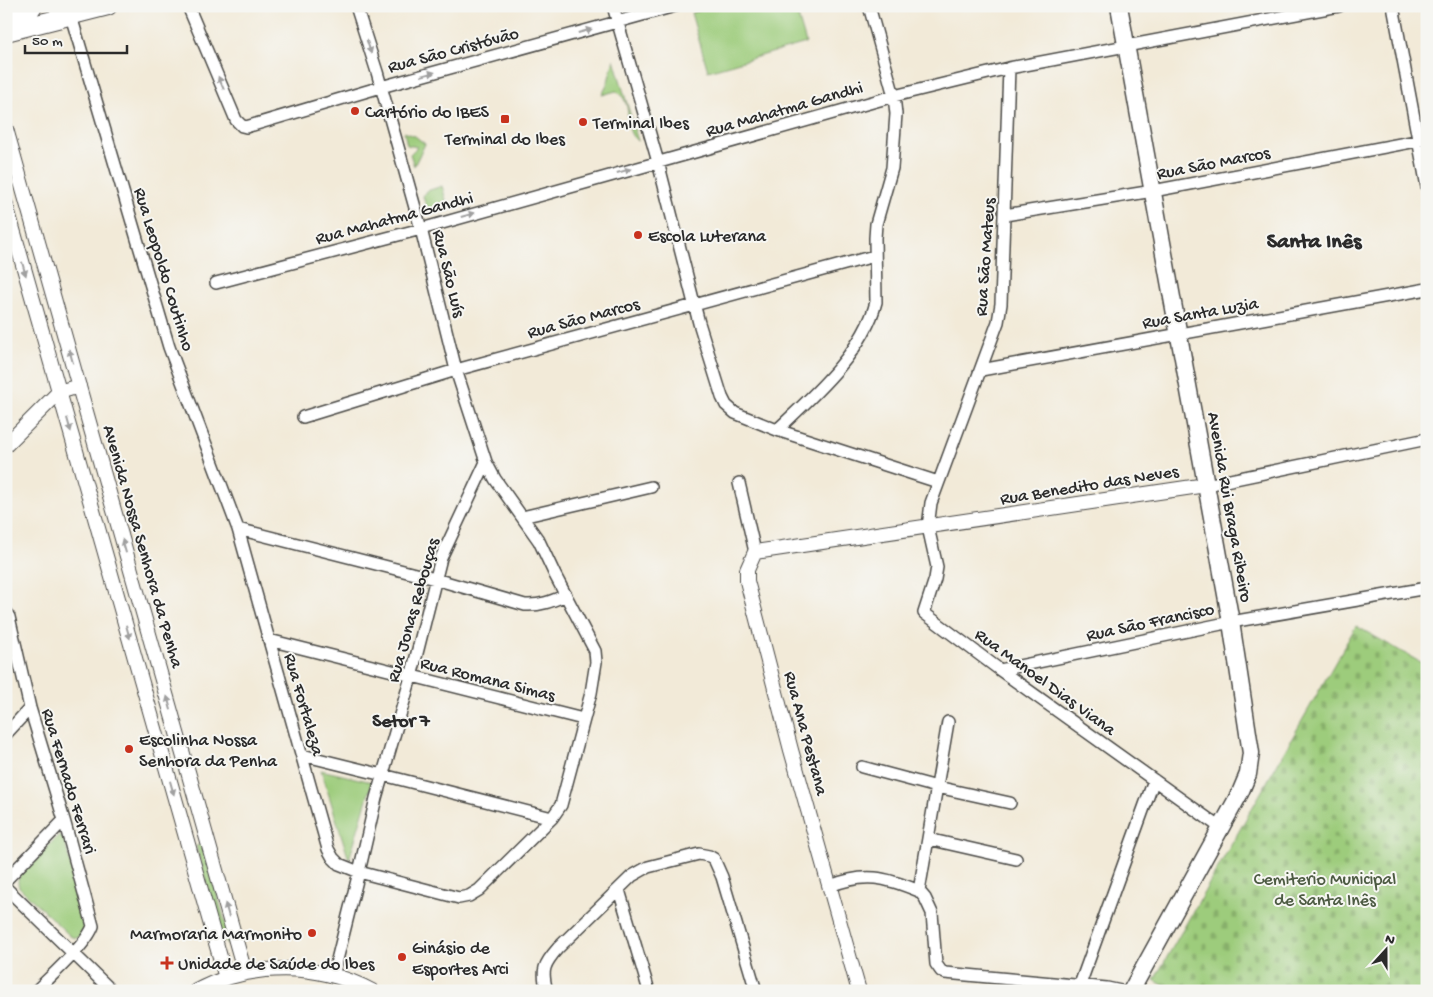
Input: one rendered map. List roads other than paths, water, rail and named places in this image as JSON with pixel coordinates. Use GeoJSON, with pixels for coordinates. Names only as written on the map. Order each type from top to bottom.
{"type":"FeatureCollection","features":[{"type":"Feature","properties":{"kind":"main road"},"geometry":{"type":"LineString","coordinates":[[6,20],[27,14],[33,6]]}},
{"type":"Feature","properties":{"kind":"main road"},"geometry":{"type":"LineString","coordinates":[[6,32],[108,6]]}},
{"type":"Feature","properties":{"kind":"main road","name":"Avenida Rui Braga Ribeiro"},"geometry":{"type":"LineString","coordinates":[[1119,6],[1231,622],[1251,754],[1248,774],[1240,793],[1131,991]]}},
{"type":"Feature","properties":{"kind":"street","name":"Rua São Cristóvão"},"geometry":{"type":"LineString","coordinates":[[188,6],[236,120],[246,127],[675,6]]}},
{"type":"Feature","properties":{"kind":"street","name":"Rua São Luís"},"geometry":{"type":"LineString","coordinates":[[356,6],[382,88],[421,229],[456,370],[486,462],[495,479],[539,541],[595,651],[596,662],[591,692],[583,719]]}},
{"type":"Feature","properties":{"kind":"street"},"geometry":{"type":"LineString","coordinates":[[613,6],[658,162],[694,304],[726,405],[735,413],[777,430],[938,482]]}},
{"type":"Feature","properties":{"kind":"street"},"geometry":{"type":"LineString","coordinates":[[777,430],[826,384],[851,351],[874,312],[876,302],[874,256],[876,224],[892,168],[896,121],[894,96],[869,6]]}},
{"type":"Feature","properties":{"kind":"street","name":"Rua Mahatma Gandhi"},"geometry":{"type":"LineString","coordinates":[[216,283],[421,229],[894,96],[1009,68],[1339,6]]}},
{"type":"Feature","properties":{"kind":"street"},"geometry":{"type":"LineString","coordinates":[[1393,6],[1422,140],[1427,187]]}},
{"type":"Feature","properties":{"kind":"street","name":"Rua Leopoldo Coutinho"},"geometry":{"type":"LineString","coordinates":[[71,16],[169,347],[238,529]]}},
{"type":"Feature","properties":{"kind":"street","name":"Rua São Mateus"},"geometry":{"type":"LineString","coordinates":[[928,527],[932,502],[938,482],[998,322],[1001,304],[1005,216],[1009,68]]}},
{"type":"Feature","properties":{"kind":"street","name":"Avenida Nossa Senhora da Penha"},"geometry":{"type":"LineString","coordinates":[[6,130],[13,178],[79,386],[245,973]]}},
{"type":"Feature","properties":{"kind":"street","name":"Rua São Marcos"},"geometry":{"type":"LineString","coordinates":[[1005,216],[1153,191],[1422,140]]}},
{"type":"Feature","properties":{"kind":"street"},"geometry":{"type":"LineString","coordinates":[[6,205],[226,978]]}},
{"type":"Feature","properties":{"kind":"street","name":"Rua São Marcos"},"geometry":{"type":"LineString","coordinates":[[303,418],[456,370],[874,256]]}},
{"type":"Feature","properties":{"kind":"street","name":"Rua Santa Luzia"},"geometry":{"type":"LineString","coordinates":[[981,370],[1427,289]]}},
{"type":"Feature","properties":{"kind":"street"},"geometry":{"type":"LineString","coordinates":[[6,445],[59,392],[79,386]]}},
{"type":"Feature","properties":{"kind":"street","name":"Rua Benedito das Neves"},"geometry":{"type":"LineString","coordinates":[[755,552],[1206,485],[1427,439]]}},
{"type":"Feature","properties":{"kind":"street","name":"Rua Jonas Rebouças"},"geometry":{"type":"LineString","coordinates":[[333,976],[360,872],[382,774],[411,677],[441,558],[486,462]]}},
{"type":"Feature","properties":{"kind":"street"},"geometry":{"type":"LineString","coordinates":[[739,484],[755,552]]}},
{"type":"Feature","properties":{"kind":"street"},"geometry":{"type":"LineString","coordinates":[[522,517],[651,487]]}},
{"type":"Feature","properties":{"kind":"street"},"geometry":{"type":"LineString","coordinates":[[90,500],[110,495]]}},
{"type":"Feature","properties":{"kind":"street","name":"Rua Manoel Dias Viana"},"geometry":{"type":"LineString","coordinates":[[928,527],[936,567],[932,592],[924,613],[1000,670],[1221,828]]}},
{"type":"Feature","properties":{"kind":"street"},"geometry":{"type":"LineString","coordinates":[[238,529],[526,604],[536,606],[547,604],[566,595]]}},
{"type":"Feature","properties":{"kind":"street","name":"Rua Fortaleza"},"geometry":{"type":"LineString","coordinates":[[238,529],[328,848],[333,858],[339,864],[360,872],[459,898],[469,896],[479,890],[552,818],[561,805],[583,719]]}},
{"type":"Feature","properties":{"kind":"street","name":"Rua Ana Pestana"},"geometry":{"type":"LineString","coordinates":[[755,552],[747,570],[747,581],[791,750],[859,991]]}},
{"type":"Feature","properties":{"kind":"street","name":"Rua São Francisco"},"geometry":{"type":"LineString","coordinates":[[1000,670],[1231,622],[1427,588]]}},
{"type":"Feature","properties":{"kind":"street"},"geometry":{"type":"LineString","coordinates":[[120,604],[139,598]]}},
{"type":"Feature","properties":{"kind":"street","name":"Rua Fernado Ferrari"},"geometry":{"type":"LineString","coordinates":[[6,613],[30,708],[64,820],[93,926],[91,932],[74,953]]}},
{"type":"Feature","properties":{"kind":"street","name":"Rua Romana Simas"},"geometry":{"type":"LineString","coordinates":[[268,640],[583,719]]}},
{"type":"Feature","properties":{"kind":"street"},"geometry":{"type":"LineString","coordinates":[[6,734],[30,708]]}},
{"type":"Feature","properties":{"kind":"street"},"geometry":{"type":"LineString","coordinates":[[919,891],[948,722]]}},
{"type":"Feature","properties":{"kind":"street"},"geometry":{"type":"LineString","coordinates":[[302,755],[552,818]]}},
{"type":"Feature","properties":{"kind":"street"},"geometry":{"type":"LineString","coordinates":[[862,767],[937,787],[1010,803]]}},
{"type":"Feature","properties":{"kind":"street"},"geometry":{"type":"LineString","coordinates":[[1078,988],[1154,780]]}},
{"type":"Feature","properties":{"kind":"street"},"geometry":{"type":"LineString","coordinates":[[6,880],[64,820]]}},
{"type":"Feature","properties":{"kind":"street"},"geometry":{"type":"LineString","coordinates":[[187,842],[206,836]]}},
{"type":"Feature","properties":{"kind":"street"},"geometry":{"type":"LineString","coordinates":[[928,838],[1016,859]]}},
{"type":"Feature","properties":{"kind":"street"},"geometry":{"type":"LineString","coordinates":[[547,991],[543,977],[549,959],[632,876],[648,867],[699,854],[714,859],[722,877],[756,991]]}},
{"type":"Feature","properties":{"kind":"street"},"geometry":{"type":"LineString","coordinates":[[830,886],[848,879],[879,877],[895,881],[919,891],[932,913],[936,964],[940,972],[1078,988],[1111,988],[1121,991]]}},
{"type":"Feature","properties":{"kind":"street"},"geometry":{"type":"LineString","coordinates":[[6,888],[112,991]]}},
{"type":"Feature","properties":{"kind":"street"},"geometry":{"type":"LineString","coordinates":[[618,890],[649,991]]}},
{"type":"Feature","properties":{"kind":"street"},"geometry":{"type":"LineString","coordinates":[[36,991],[74,953]]}},
{"type":"Feature","properties":{"kind":"street"},"geometry":{"type":"LineString","coordinates":[[203,989],[226,978],[245,973],[276,969],[314,972],[333,976],[372,991]]}},
{"type":"Feature","properties":{"kind":"place","name":"Cartório do IBES"},"geometry":{"type":"Point","coordinates":[355,111]}},
{"type":"Feature","properties":{"kind":"place","name":"Terminal do Ibes"},"geometry":{"type":"Point","coordinates":[505,119]}},
{"type":"Feature","properties":{"kind":"place","name":"Terminal Ibes"},"geometry":{"type":"Point","coordinates":[583,122]}},
{"type":"Feature","properties":{"kind":"place","name":"Escola Luterana"},"geometry":{"type":"Point","coordinates":[638,235]}},
{"type":"Feature","properties":{"kind":"place","name":"Escolinha Nossa Senhora da Penha"},"geometry":{"type":"Point","coordinates":[129,749]}},
{"type":"Feature","properties":{"kind":"place","name":"Marmoraria Marmonito"},"geometry":{"type":"Point","coordinates":[312,933]}},
{"type":"Feature","properties":{"kind":"place","name":"Ginásio de Esportes Arci"},"geometry":{"type":"Point","coordinates":[402,957]}},
{"type":"Feature","properties":{"kind":"place","name":"Unidade de Saúde do Ibes"},"geometry":{"type":"Point","coordinates":[167,963]}},
{"type":"Feature","properties":{"kind":"district","name":"Santa Inês"},"geometry":{"type":"Point","coordinates":[1314,239]}},
{"type":"Feature","properties":{"kind":"district","name":"Setor 7"},"geometry":{"type":"Point","coordinates":[401,719]}},
{"type":"Feature","properties":{"kind":"park label","name":"Cemiterio Municipal de Santa Inês"},"geometry":{"type":"Point","coordinates":[1325,888]}}]}
